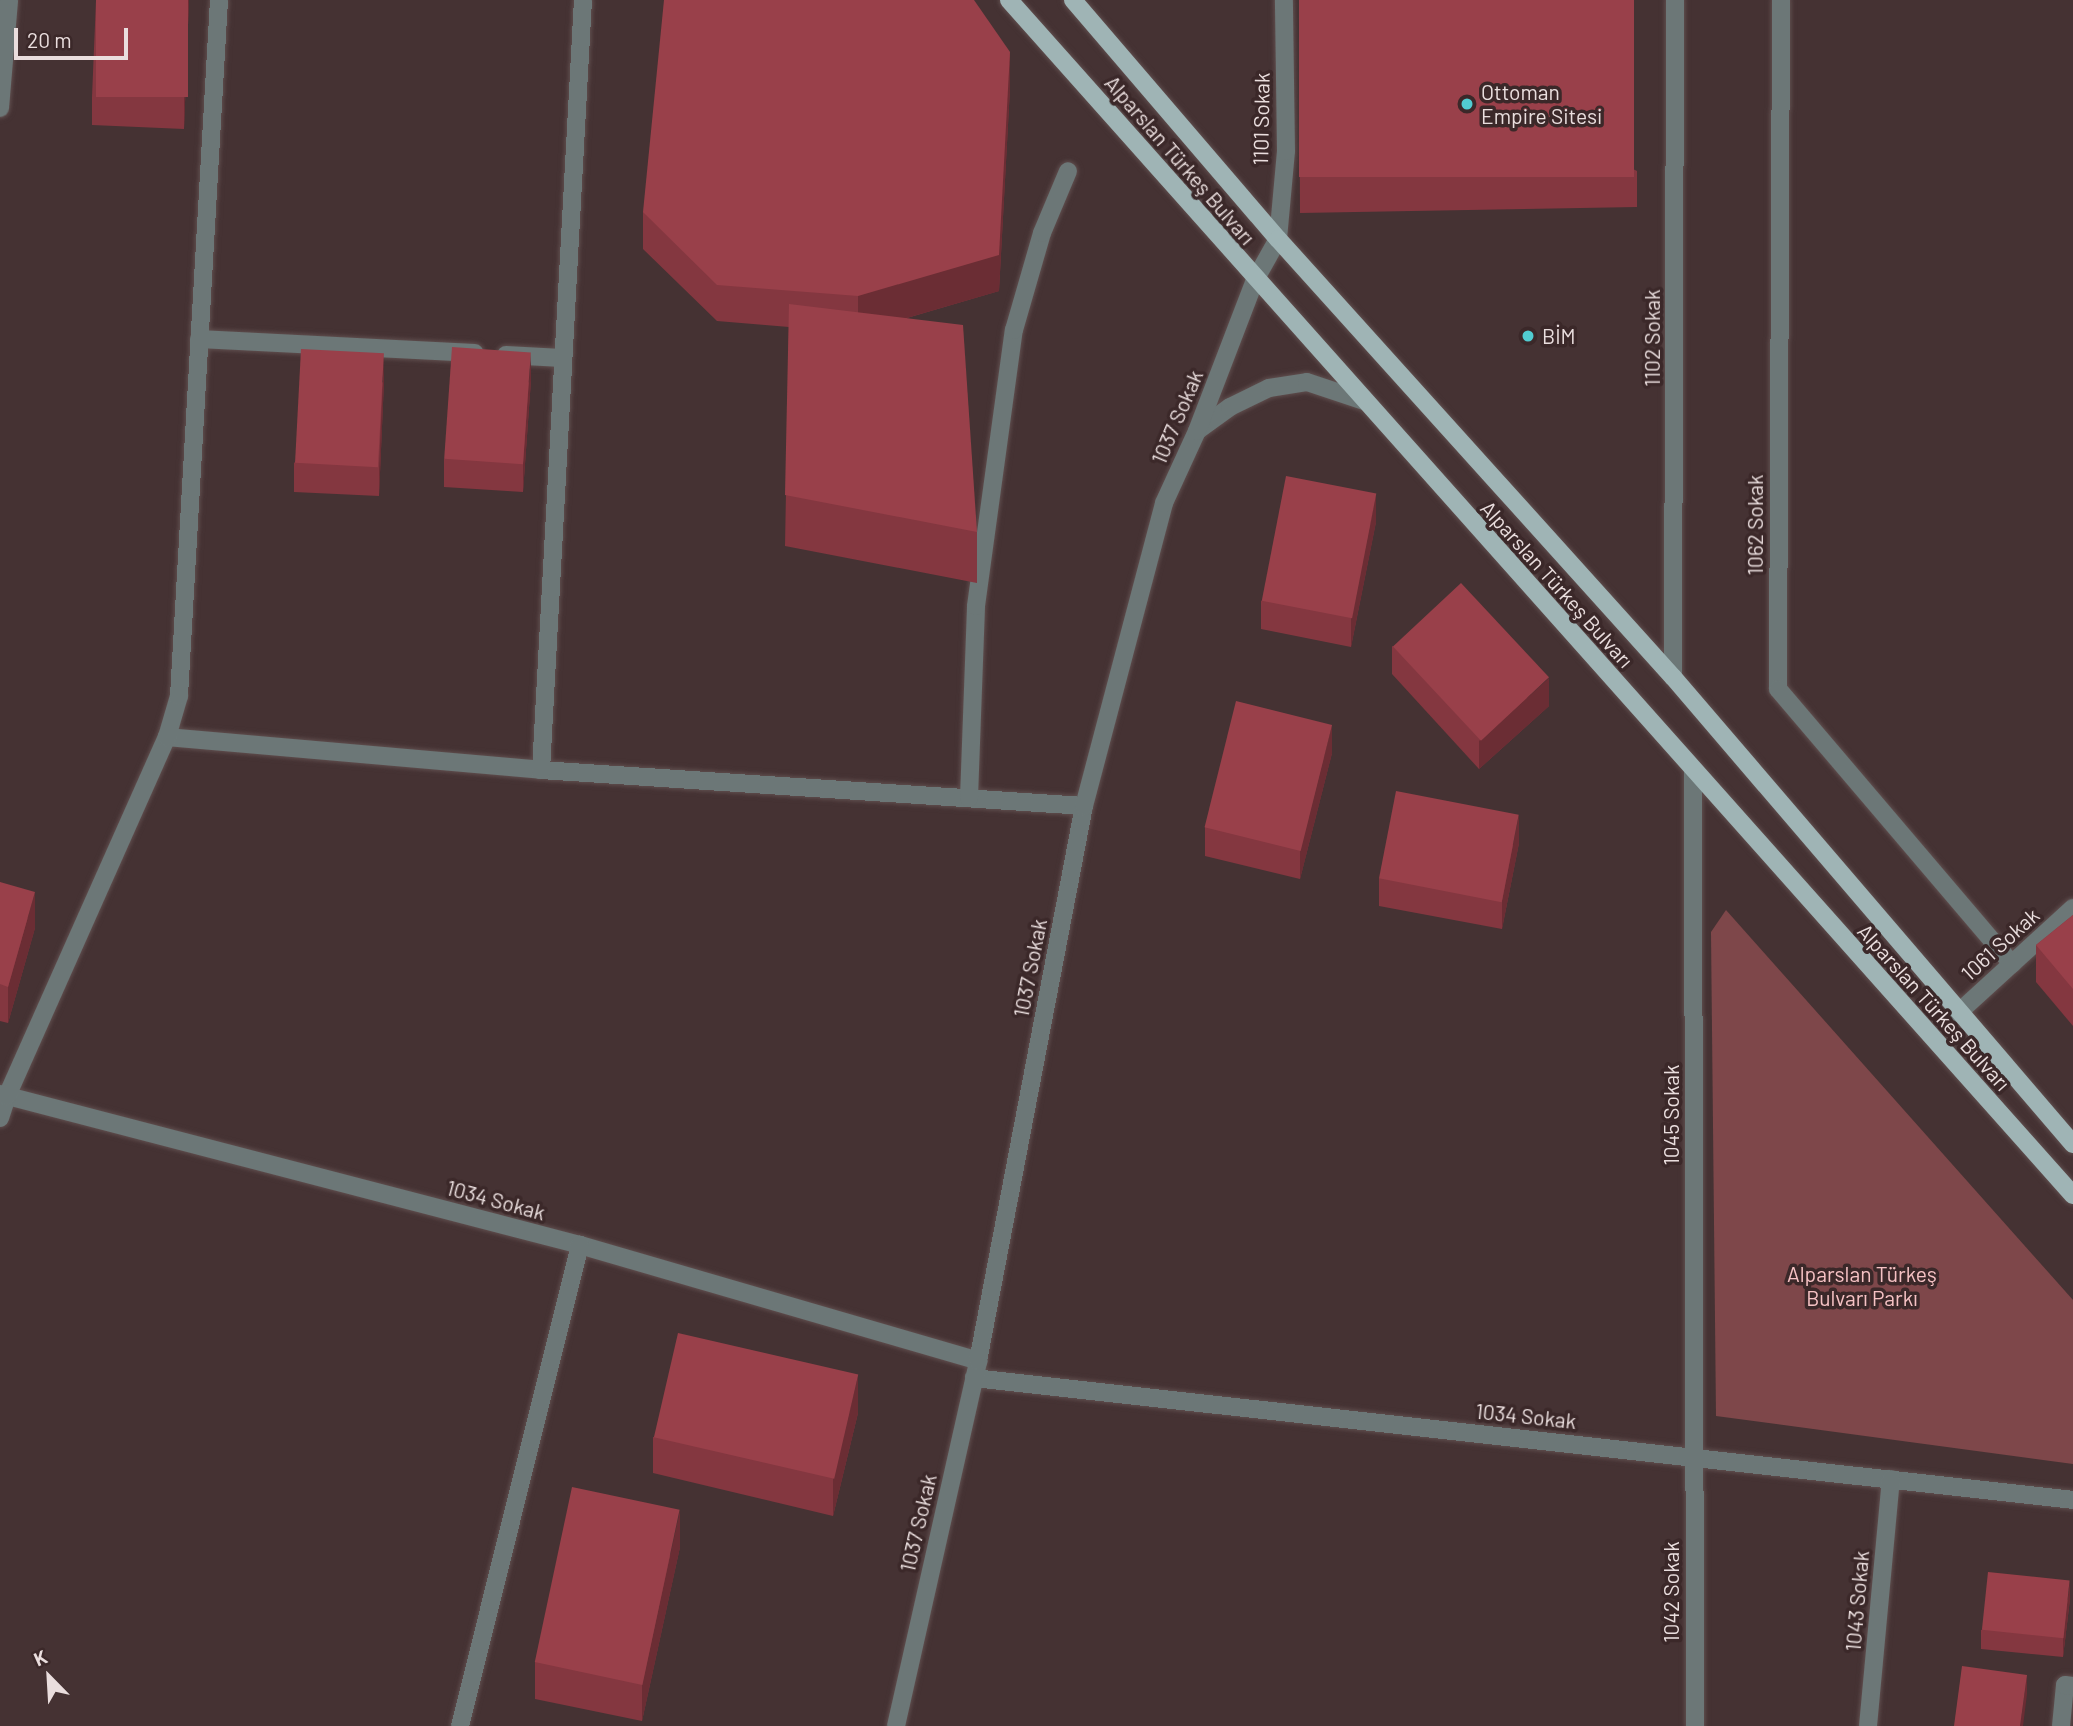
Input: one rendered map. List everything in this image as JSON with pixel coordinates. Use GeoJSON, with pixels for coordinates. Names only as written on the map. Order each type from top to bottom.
{"type":"FeatureCollection","features":[{"type":"Feature","properties":{"kind":"main road","name":"Alparslan Türkeş Bulvarı"},"geometry":{"type":"LineString","coordinates":[[1009,0],[1693,772],[2073,1195]]}},
{"type":"Feature","properties":{"kind":"main road","name":"Alparslan Türkeş Bulvarı"},"geometry":{"type":"LineString","coordinates":[[1073,0],[1278,239],[1674,677],[1958,1013],[2073,1144]]}},
{"type":"Feature","properties":{"kind":"street"},"geometry":{"type":"LineString","coordinates":[[0,108],[9,0]]}},
{"type":"Feature","properties":{"kind":"street"},"geometry":{"type":"LineString","coordinates":[[0,1118],[4,1095],[167,737],[179,696],[219,0]]}},
{"type":"Feature","properties":{"kind":"street"},"geometry":{"type":"LineString","coordinates":[[541,770],[583,0]]}},
{"type":"Feature","properties":{"kind":"street","name":"1101 Sokak"},"geometry":{"type":"LineString","coordinates":[[1278,239],[1286,151],[1284,0]]}},
{"type":"Feature","properties":{"kind":"street","name":"1102 Sokak"},"geometry":{"type":"LineString","coordinates":[[1674,677],[1675,0]]}},
{"type":"Feature","properties":{"kind":"street","name":"1062 Sokak"},"geometry":{"type":"LineString","coordinates":[[1781,0],[1778,689],[2012,964]]}},
{"type":"Feature","properties":{"kind":"street"},"geometry":{"type":"LineString","coordinates":[[969,798],[976,606],[1014,330],[1042,233],[1069,171]]}},
{"type":"Feature","properties":{"kind":"street","name":"1037 Sokak"},"geometry":{"type":"LineString","coordinates":[[896,1726],[976,1369],[1084,806],[1164,503],[1198,431],[1255,280],[1278,239]]}},
{"type":"Feature","properties":{"kind":"street"},"geometry":{"type":"LineString","coordinates":[[199,339],[562,358]]}},
{"type":"Feature","properties":{"kind":"street"},"geometry":{"type":"LineString","coordinates":[[1198,431],[1230,407],[1269,388],[1307,382],[1364,401]]}},
{"type":"Feature","properties":{"kind":"street"},"geometry":{"type":"LineString","coordinates":[[167,737],[541,770],[1084,806]]}},
{"type":"Feature","properties":{"kind":"street","name":"1045 Sokak"},"geometry":{"type":"LineString","coordinates":[[1693,772],[1693,1457]]}},
{"type":"Feature","properties":{"kind":"street","name":"1061 Sokak"},"geometry":{"type":"LineString","coordinates":[[1958,1013],[2073,908]]}},
{"type":"Feature","properties":{"kind":"street","name":"1034 Sokak"},"geometry":{"type":"LineString","coordinates":[[4,1095],[580,1245],[976,1369],[1693,1457],[2073,1500]]}},
{"type":"Feature","properties":{"kind":"street"},"geometry":{"type":"LineString","coordinates":[[460,1726],[580,1245]]}},
{"type":"Feature","properties":{"kind":"street","name":"1042 Sokak"},"geometry":{"type":"LineString","coordinates":[[1693,1457],[1695,1726]]}},
{"type":"Feature","properties":{"kind":"street","name":"1043 Sokak"},"geometry":{"type":"LineString","coordinates":[[1868,1726],[1891,1479]]}},
{"type":"Feature","properties":{"kind":"street"},"geometry":{"type":"LineString","coordinates":[[2061,1726],[2064,1685],[2073,1686]]}},
{"type":"Feature","properties":{"kind":"green space","name":"Alparslan Türkeş Bulvarı Parkı"},"geometry":{"type":"Polygon","coordinates":[[[1726,910],[2073,1300],[2073,1464],[1716,1416],[1711,932],[1726,910]]]}},
{"type":"Feature","properties":{"kind":"building"},"geometry":{"type":"Polygon","coordinates":[[[96,0],[188,0],[188,97],[96,97],[96,0]]]}},
{"type":"Feature","properties":{"kind":"building"},"geometry":{"type":"Polygon","coordinates":[[[664,0],[974,0],[1010,52],[999,255],[858,296],[717,285],[643,212],[664,0]]]}},
{"type":"Feature","properties":{"kind":"building","name":"Ottoman Empire Sitesi"},"geometry":{"type":"Polygon","coordinates":[[[1299,0],[1634,0],[1634,177],[1299,177],[1299,0]]]}},
{"type":"Feature","properties":{"kind":"building"},"geometry":{"type":"Polygon","coordinates":[[[789,304],[963,325],[977,532],[785,495],[789,304]]]}},
{"type":"Feature","properties":{"kind":"building"},"geometry":{"type":"Polygon","coordinates":[[[452,347],[531,353],[523,464],[444,459],[452,347]]]}},
{"type":"Feature","properties":{"kind":"building"},"geometry":{"type":"Polygon","coordinates":[[[301,349],[384,353],[378,467],[295,463],[301,349]]]}},
{"type":"Feature","properties":{"kind":"building"},"geometry":{"type":"Polygon","coordinates":[[[1286,476],[1376,494],[1352,618],[1262,601],[1286,476]]]}},
{"type":"Feature","properties":{"kind":"building"},"geometry":{"type":"Polygon","coordinates":[[[1461,583],[1549,677],[1481,741],[1393,646],[1461,583]]]}},
{"type":"Feature","properties":{"kind":"building"},"geometry":{"type":"Polygon","coordinates":[[[1236,701],[1332,725],[1301,851],[1205,827],[1236,701]]]}},
{"type":"Feature","properties":{"kind":"building"},"geometry":{"type":"Polygon","coordinates":[[[1396,791],[1519,815],[1502,902],[1379,878],[1396,791]]]}},
{"type":"Feature","properties":{"kind":"building"},"geometry":{"type":"Polygon","coordinates":[[[0,882],[35,892],[8,987],[0,984],[0,882]]]}},
{"type":"Feature","properties":{"kind":"building"},"geometry":{"type":"Polygon","coordinates":[[[2073,915],[2073,989],[2036,945],[2073,915]]]}},
{"type":"Feature","properties":{"kind":"building"},"geometry":{"type":"Polygon","coordinates":[[[678,1333],[858,1375],[834,1479],[654,1437],[678,1333]]]}},
{"type":"Feature","properties":{"kind":"building"},"geometry":{"type":"Polygon","coordinates":[[[572,1487],[680,1510],[642,1685],[535,1662],[572,1487]]]}},
{"type":"Feature","properties":{"kind":"building"},"geometry":{"type":"Polygon","coordinates":[[[1988,1572],[2070,1581],[2063,1638],[1982,1630],[1988,1572]]]}},
{"type":"Feature","properties":{"kind":"building"},"geometry":{"type":"Polygon","coordinates":[[[1962,1666],[2027,1675],[2020,1726],[1954,1726],[1962,1666]]]}},
{"type":"Feature","properties":{"kind":"place","name":"Ottoman Empire Sitesi"},"geometry":{"type":"Point","coordinates":[1467,104]}},
{"type":"Feature","properties":{"kind":"place","name":"BİM"},"geometry":{"type":"Point","coordinates":[1528,336]}}]}
